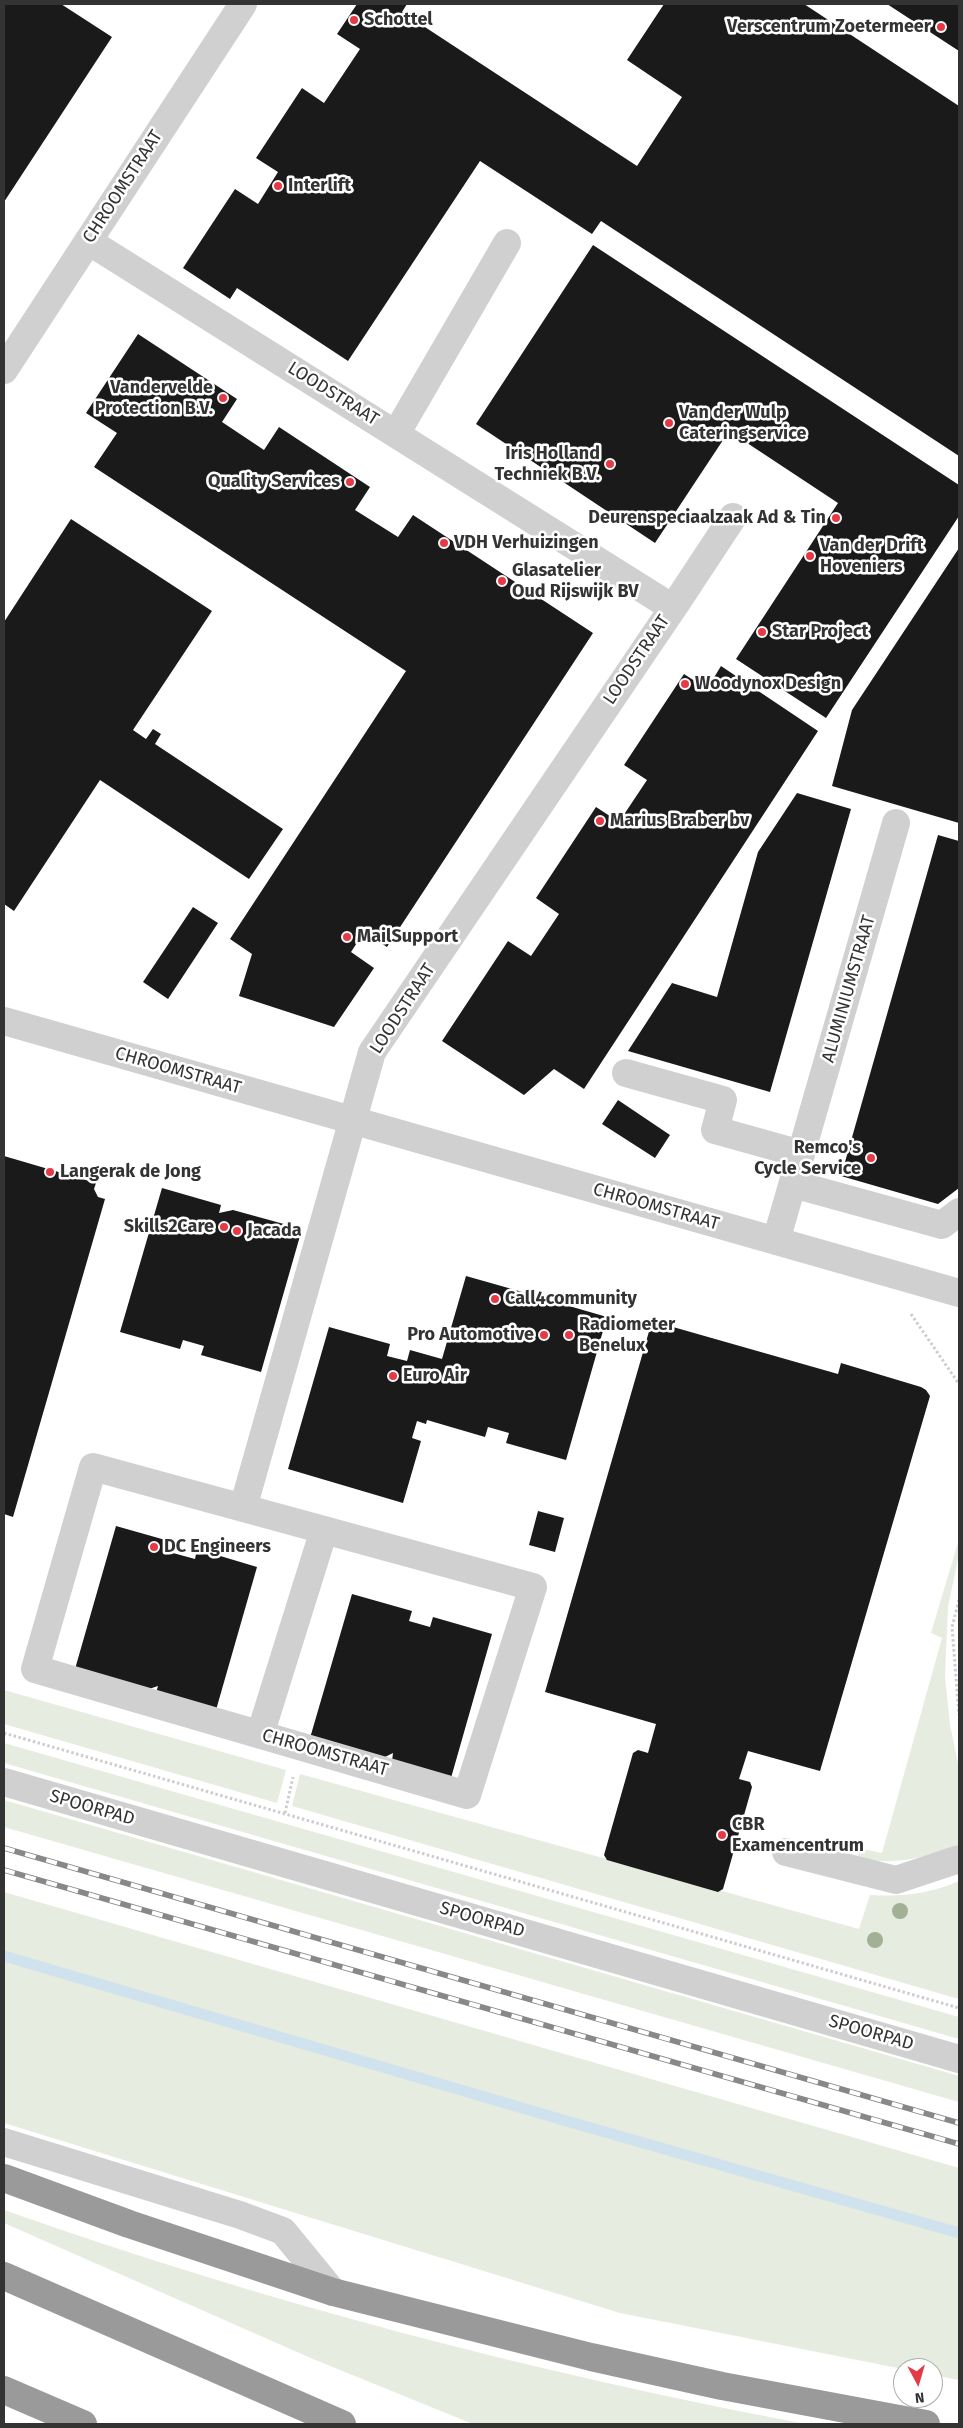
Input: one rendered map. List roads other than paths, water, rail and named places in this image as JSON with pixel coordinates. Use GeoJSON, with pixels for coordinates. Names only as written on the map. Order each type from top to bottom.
{"type":"FeatureCollection","features":[{"type":"Feature","properties":{"kind":"highway"},"geometry":{"type":"LineString","coordinates":[[4,2178],[138,2227],[333,2292],[591,2357],[722,2386],[926,2424]]}},
{"type":"Feature","properties":{"kind":"highway"},"geometry":{"type":"LineString","coordinates":[[4,2276],[342,2424]]}},
{"type":"Feature","properties":{"kind":"highway"},"geometry":{"type":"LineString","coordinates":[[4,2390],[83,2424]]}},
{"type":"Feature","properties":{"kind":"street","name":"CHROOMSTRAAT"},"geometry":{"type":"LineString","coordinates":[[4,370],[243,4]]}},
{"type":"Feature","properties":{"kind":"street","name":"LOODSTRAAT"},"geometry":{"type":"LineString","coordinates":[[88,241],[673,608],[372,1052],[352,1120]]}},
{"type":"Feature","properties":{"kind":"street"},"geometry":{"type":"LineString","coordinates":[[396,434],[507,243]]}},
{"type":"Feature","properties":{"kind":"street"},"geometry":{"type":"LineString","coordinates":[[673,608],[733,516]]}},
{"type":"Feature","properties":{"kind":"street","name":"ALUMINIUMSTRAAT"},"geometry":{"type":"LineString","coordinates":[[776,1241],[896,823]]}},
{"type":"Feature","properties":{"kind":"street","name":"CHROOMSTRAAT"},"geometry":{"type":"LineString","coordinates":[[4,1021],[959,1293]]}},
{"type":"Feature","properties":{"kind":"street"},"geometry":{"type":"LineString","coordinates":[[626,1073],[723,1100],[715,1130],[801,1154]]}},
{"type":"Feature","properties":{"kind":"street"},"geometry":{"type":"LineString","coordinates":[[243,1508],[352,1120]]}},
{"type":"Feature","properties":{"kind":"street"},"geometry":{"type":"LineString","coordinates":[[793,1184],[942,1224],[959,1212]]}},
{"type":"Feature","properties":{"kind":"street","name":"CHROOMSTRAAT"},"geometry":{"type":"LineString","coordinates":[[93,1467],[243,1508],[533,1587],[467,1795],[35,1669],[93,1467]]}},
{"type":"Feature","properties":{"kind":"street"},"geometry":{"type":"LineString","coordinates":[[260,1735],[324,1530]]}},
{"type":"Feature","properties":{"kind":"street","name":"SPOORPAD"},"geometry":{"type":"LineString","coordinates":[[4,1782],[959,2059]]}},
{"type":"Feature","properties":{"kind":"street"},"geometry":{"type":"LineString","coordinates":[[786,1852],[896,1880],[959,1859]]}},
{"type":"Feature","properties":{"kind":"street"},"geometry":{"type":"LineString","coordinates":[[4,2142],[240,2215],[282,2231],[333,2292]]}},
{"type":"Feature","properties":{"kind":"waterway"},"geometry":{"type":"LineString","coordinates":[[4,1956],[563,2120],[959,2233]]}},
{"type":"Feature","properties":{"kind":"railway"},"geometry":{"type":"LineString","coordinates":[[4,1848],[959,2123]]}},
{"type":"Feature","properties":{"kind":"railway"},"geometry":{"type":"LineString","coordinates":[[4,1870],[959,2144]]}},
{"type":"Feature","properties":{"kind":"place","name":"Schottel"},"geometry":{"type":"Point","coordinates":[354,20]}},
{"type":"Feature","properties":{"kind":"place","name":"Verscentrum Zoetermeer"},"geometry":{"type":"Point","coordinates":[941,27]}},
{"type":"Feature","properties":{"kind":"place","name":"Interlift"},"geometry":{"type":"Point","coordinates":[278,186]}},
{"type":"Feature","properties":{"kind":"place","name":"Vandervelde Protection B.V."},"geometry":{"type":"Point","coordinates":[223,398]}},
{"type":"Feature","properties":{"kind":"place","name":"Van der Wulp Cateringservice"},"geometry":{"type":"Point","coordinates":[669,423]}},
{"type":"Feature","properties":{"kind":"place","name":"Iris Holland Techniek B.V."},"geometry":{"type":"Point","coordinates":[610,464]}},
{"type":"Feature","properties":{"kind":"place","name":"Quality Services"},"geometry":{"type":"Point","coordinates":[350,482]}},
{"type":"Feature","properties":{"kind":"place","name":"Deurenspeciaalzaak Ad & Tin"},"geometry":{"type":"Point","coordinates":[836,518]}},
{"type":"Feature","properties":{"kind":"place","name":"VDH Verhuizingen"},"geometry":{"type":"Point","coordinates":[444,543]}},
{"type":"Feature","properties":{"kind":"place","name":"Van der Drift Hoveniers"},"geometry":{"type":"Point","coordinates":[810,556]}},
{"type":"Feature","properties":{"kind":"place","name":"Glasatelier Oud Rijswijk BV"},"geometry":{"type":"Point","coordinates":[502,581]}},
{"type":"Feature","properties":{"kind":"place","name":"Star Project"},"geometry":{"type":"Point","coordinates":[762,632]}},
{"type":"Feature","properties":{"kind":"place","name":"Woodynox Design"},"geometry":{"type":"Point","coordinates":[685,684]}},
{"type":"Feature","properties":{"kind":"place","name":"Marius Braber bv"},"geometry":{"type":"Point","coordinates":[600,821]}},
{"type":"Feature","properties":{"kind":"place","name":"MailSupport"},"geometry":{"type":"Point","coordinates":[347,937]}},
{"type":"Feature","properties":{"kind":"place","name":"Remco's Cycle Service"},"geometry":{"type":"Point","coordinates":[871,1158]}},
{"type":"Feature","properties":{"kind":"place","name":"Langerak de Jong"},"geometry":{"type":"Point","coordinates":[50,1172]}},
{"type":"Feature","properties":{"kind":"place","name":"Skills2Care"},"geometry":{"type":"Point","coordinates":[224,1227]}},
{"type":"Feature","properties":{"kind":"place","name":"Jacada"},"geometry":{"type":"Point","coordinates":[237,1231]}},
{"type":"Feature","properties":{"kind":"place","name":"Call4community"},"geometry":{"type":"Point","coordinates":[495,1299]}},
{"type":"Feature","properties":{"kind":"place","name":"Pro Automotive"},"geometry":{"type":"Point","coordinates":[544,1335]}},
{"type":"Feature","properties":{"kind":"place","name":"Radiometer Benelux"},"geometry":{"type":"Point","coordinates":[569,1335]}},
{"type":"Feature","properties":{"kind":"place","name":"Euro Air"},"geometry":{"type":"Point","coordinates":[393,1376]}},
{"type":"Feature","properties":{"kind":"place","name":"DC Engineers"},"geometry":{"type":"Point","coordinates":[154,1547]}},
{"type":"Feature","properties":{"kind":"place","name":"CBR Examencentrum"},"geometry":{"type":"Point","coordinates":[722,1835]}}]}
